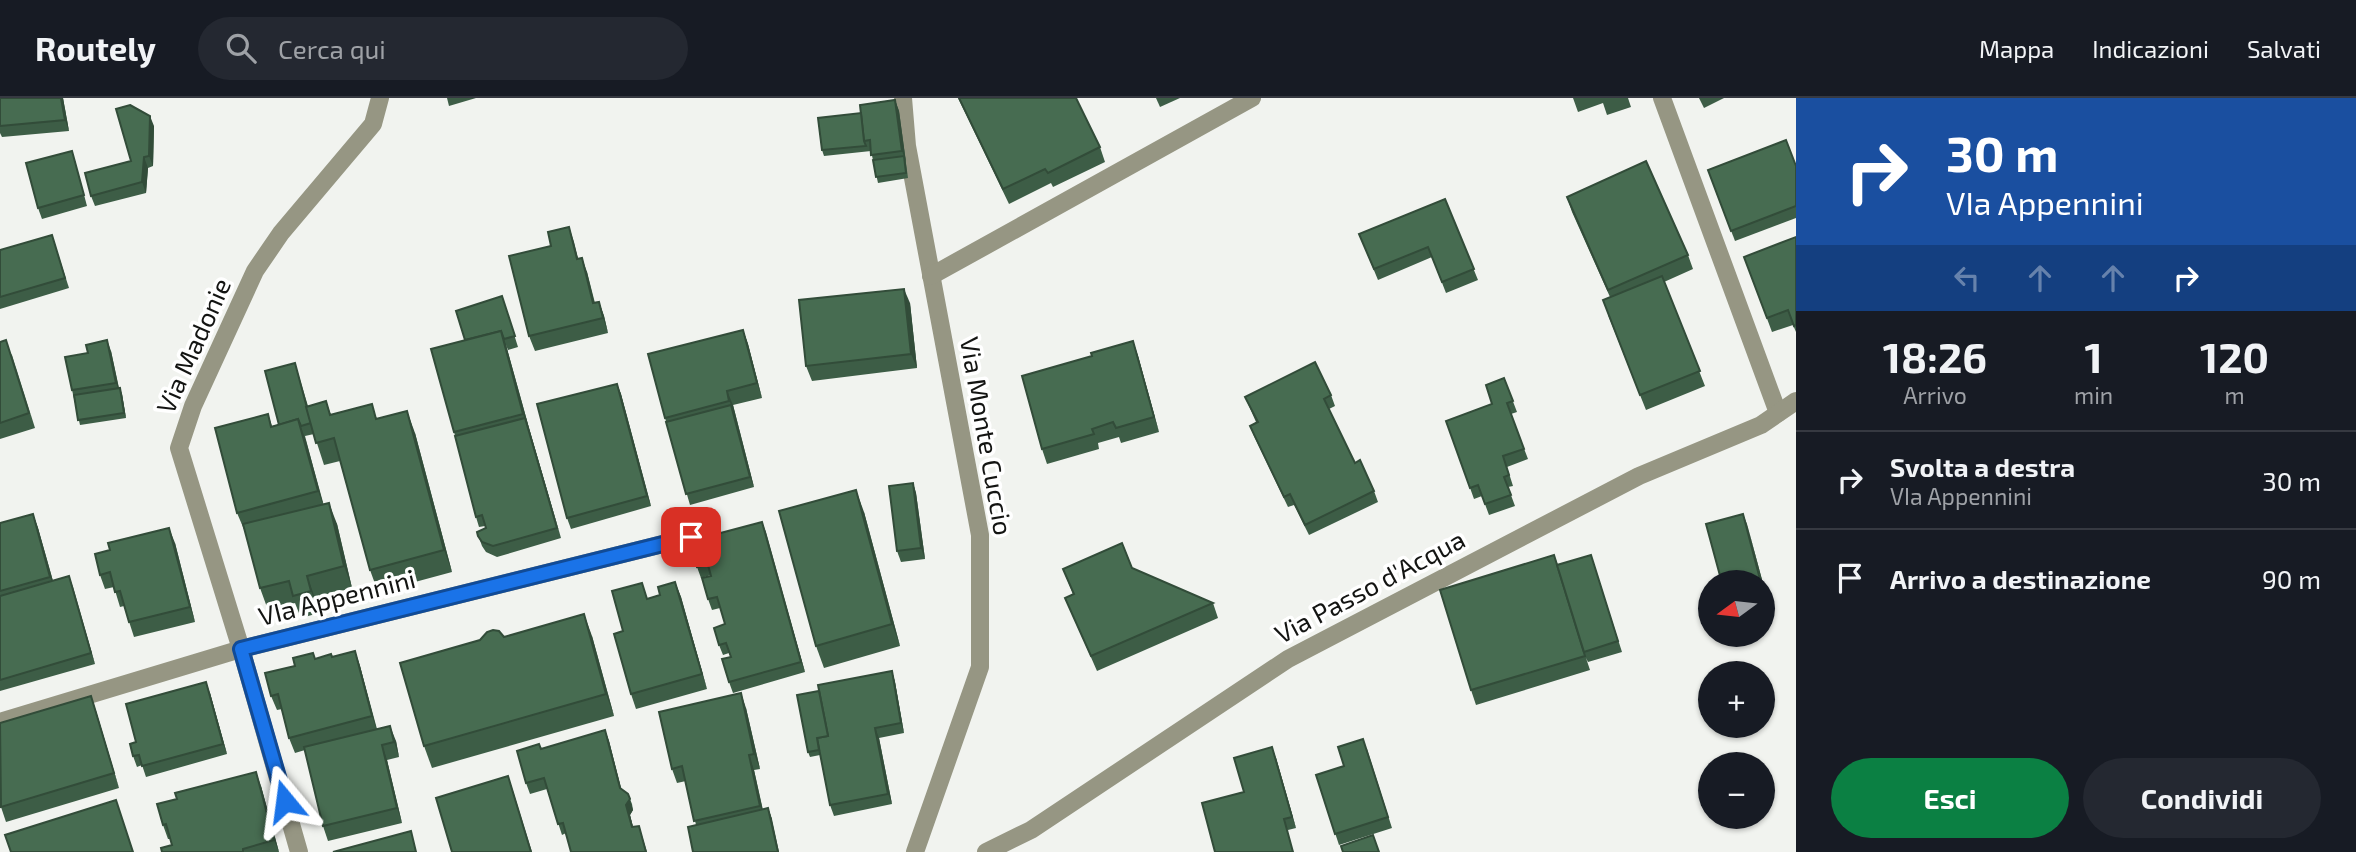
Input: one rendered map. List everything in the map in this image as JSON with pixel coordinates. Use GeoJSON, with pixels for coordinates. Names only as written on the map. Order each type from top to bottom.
{"type":"FeatureCollection","features":[{"type":"Feature","properties":{"kind":"street","name":"Via Madonie"},"geometry":{"type":"LineString","coordinates":[[299,852],[241,649],[179,448],[193,406],[256,271],[281,233],[373,124],[380,98]]}},
{"type":"Feature","properties":{"kind":"street","name":"Via Monte Cuccio"},"geometry":{"type":"LineString","coordinates":[[904,98],[907,146],[980,535],[980,667],[915,852]]}},
{"type":"Feature","properties":{"kind":"street"},"geometry":{"type":"LineString","coordinates":[[931,276],[1252,98]]}},
{"type":"Feature","properties":{"kind":"street"},"geometry":{"type":"LineString","coordinates":[[1662,98],[1778,413]]}},
{"type":"Feature","properties":{"kind":"street","name":"Via Passo d'Acqua"},"geometry":{"type":"LineString","coordinates":[[986,852],[1031,830],[1288,659],[1639,476],[1760,425],[1796,401]]}},
{"type":"Feature","properties":{"kind":"street","name":"VIa Appennini"},"geometry":{"type":"LineString","coordinates":[[0,722],[241,649],[691,537]]}},
{"type":"Feature","properties":{"kind":"building"},"geometry":{"type":"Polygon","coordinates":[[[0,98],[61,98],[65,120],[0,126],[0,98]]]}},
{"type":"Feature","properties":{"kind":"building"},"geometry":{"type":"Polygon","coordinates":[[[959,98],[1076,98],[1100,147],[1048,173],[1045,169],[1003,189],[959,98]]]}},
{"type":"Feature","properties":{"kind":"building"},"geometry":{"type":"Polygon","coordinates":[[[895,100],[902,151],[871,155],[870,140],[864,141],[860,105],[895,100]]]}},
{"type":"Feature","properties":{"kind":"building"},"geometry":{"type":"Polygon","coordinates":[[[130,105],[150,116],[149,156],[144,157],[142,182],[91,196],[85,173],[131,161],[116,109],[130,105]]]}},
{"type":"Feature","properties":{"kind":"building"},"geometry":{"type":"Polygon","coordinates":[[[861,113],[866,146],[822,150],[818,118],[861,113]]]}},
{"type":"Feature","properties":{"kind":"building"},"geometry":{"type":"Polygon","coordinates":[[[1786,140],[1796,166],[1796,206],[1731,231],[1708,170],[1786,140]]]}},
{"type":"Feature","properties":{"kind":"building"},"geometry":{"type":"Polygon","coordinates":[[[72,151],[84,195],[38,208],[26,163],[72,151]]]}},
{"type":"Feature","properties":{"kind":"building"},"geometry":{"type":"Polygon","coordinates":[[[904,156],[906,173],[876,177],[873,160],[904,156]]]}},
{"type":"Feature","properties":{"kind":"building"},"geometry":{"type":"Polygon","coordinates":[[[1646,161],[1688,255],[1608,290],[1567,197],[1646,161]]]}},
{"type":"Feature","properties":{"kind":"building"},"geometry":{"type":"Polygon","coordinates":[[[1445,199],[1474,269],[1442,282],[1428,247],[1374,269],[1359,234],[1445,199]]]}},
{"type":"Feature","properties":{"kind":"building"},"geometry":{"type":"Polygon","coordinates":[[[569,227],[577,259],[582,258],[593,303],[599,302],[603,318],[529,336],[509,256],[551,246],[548,232],[569,227]]]}},
{"type":"Feature","properties":{"kind":"building"},"geometry":{"type":"Polygon","coordinates":[[[52,235],[65,278],[0,297],[0,250],[52,235]]]}},
{"type":"Feature","properties":{"kind":"building"},"geometry":{"type":"Polygon","coordinates":[[[1796,237],[1794,326],[1788,310],[1767,318],[1744,257],[1796,237]]]}},
{"type":"Feature","properties":{"kind":"building"},"geometry":{"type":"Polygon","coordinates":[[[1662,276],[1700,371],[1640,395],[1603,300],[1662,276]]]}},
{"type":"Feature","properties":{"kind":"building"},"geometry":{"type":"Polygon","coordinates":[[[904,289],[911,354],[806,366],[799,300],[904,289]]]}},
{"type":"Feature","properties":{"kind":"building"},"geometry":{"type":"Polygon","coordinates":[[[502,296],[515,336],[504,339],[501,331],[465,340],[456,311],[502,296]]]}},
{"type":"Feature","properties":{"kind":"building"},"geometry":{"type":"Polygon","coordinates":[[[743,330],[757,383],[727,391],[729,401],[665,418],[648,354],[743,330]]]}},
{"type":"Feature","properties":{"kind":"building"},"geometry":{"type":"Polygon","coordinates":[[[501,331],[523,414],[454,432],[431,349],[501,331]]]}},
{"type":"Feature","properties":{"kind":"building"},"geometry":{"type":"Polygon","coordinates":[[[6,340],[29,413],[0,423],[0,342],[6,340]]]}},
{"type":"Feature","properties":{"kind":"building"},"geometry":{"type":"Polygon","coordinates":[[[107,340],[116,383],[72,390],[65,357],[88,353],[86,345],[107,340]]]}},
{"type":"Feature","properties":{"kind":"building"},"geometry":{"type":"Polygon","coordinates":[[[1133,341],[1154,417],[1116,428],[1113,422],[1092,429],[1094,434],[1042,449],[1022,376],[1133,341]]]}},
{"type":"Feature","properties":{"kind":"building"},"geometry":{"type":"Polygon","coordinates":[[[1315,362],[1331,395],[1324,399],[1355,463],[1360,460],[1374,491],[1305,525],[1290,494],[1284,497],[1250,426],[1258,422],[1245,397],[1315,362]]]}},
{"type":"Feature","properties":{"kind":"building"},"geometry":{"type":"Polygon","coordinates":[[[295,363],[311,423],[301,426],[298,419],[279,425],[265,371],[295,363]]]}},
{"type":"Feature","properties":{"kind":"building"},"geometry":{"type":"Polygon","coordinates":[[[1504,378],[1513,401],[1507,403],[1524,449],[1503,456],[1509,475],[1504,477],[1511,495],[1485,504],[1478,485],[1470,488],[1446,421],[1492,404],[1486,385],[1504,378]]]}},
{"type":"Feature","properties":{"kind":"building"},"geometry":{"type":"Polygon","coordinates":[[[617,384],[647,496],[567,518],[537,404],[617,384]]]}},
{"type":"Feature","properties":{"kind":"building"},"geometry":{"type":"Polygon","coordinates":[[[120,388],[124,413],[78,420],[74,395],[120,388]]]}},
{"type":"Feature","properties":{"kind":"building"},"geometry":{"type":"Polygon","coordinates":[[[326,401],[330,415],[372,404],[376,419],[407,411],[444,550],[370,570],[334,438],[316,443],[306,407],[326,401]]]}},
{"type":"Feature","properties":{"kind":"building"},"geometry":{"type":"Polygon","coordinates":[[[731,405],[750,477],[686,494],[666,422],[731,405]]]}},
{"type":"Feature","properties":{"kind":"building"},"geometry":{"type":"Polygon","coordinates":[[[268,414],[271,427],[298,419],[318,491],[237,513],[215,428],[268,414]]]}},
{"type":"Feature","properties":{"kind":"building"},"geometry":{"type":"Polygon","coordinates":[[[525,418],[557,528],[493,546],[482,542],[478,536],[477,532],[486,528],[482,515],[476,517],[455,436],[525,418]]]}},
{"type":"Feature","properties":{"kind":"building"},"geometry":{"type":"Polygon","coordinates":[[[913,483],[921,548],[897,551],[889,486],[913,483]]]}},
{"type":"Feature","properties":{"kind":"building"},"geometry":{"type":"Polygon","coordinates":[[[856,490],[892,624],[816,646],[779,511],[856,490]]]}},
{"type":"Feature","properties":{"kind":"building"},"geometry":{"type":"Polygon","coordinates":[[[329,503],[344,566],[307,576],[311,591],[293,596],[289,581],[260,588],[243,524],[329,503]]]}},
{"type":"Feature","properties":{"kind":"building"},"geometry":{"type":"Polygon","coordinates":[[[33,514],[50,577],[0,591],[0,523],[33,514]]]}},
{"type":"Feature","properties":{"kind":"building"},"geometry":{"type":"Polygon","coordinates":[[[1743,514],[1758,570],[1718,570],[1706,524],[1743,514]]]}},
{"type":"Feature","properties":{"kind":"building"},"geometry":{"type":"Polygon","coordinates":[[[762,522],[801,662],[729,682],[722,659],[731,657],[726,643],[719,645],[714,628],[725,624],[717,597],[708,599],[702,578],[711,576],[708,565],[697,567],[692,546],[700,544],[698,539],[762,522]]]}},
{"type":"Feature","properties":{"kind":"building"},"geometry":{"type":"Polygon","coordinates":[[[169,528],[190,607],[129,622],[120,591],[115,592],[110,572],[100,575],[95,554],[110,550],[108,543],[169,528]]]}},
{"type":"Feature","properties":{"kind":"building"},"geometry":{"type":"Polygon","coordinates":[[[1122,543],[1132,568],[1213,603],[1091,656],[1065,598],[1074,594],[1063,569],[1122,543]]]}},
{"type":"Feature","properties":{"kind":"building"},"geometry":{"type":"Polygon","coordinates":[[[1554,555],[1585,656],[1471,690],[1440,590],[1554,555]]]}},
{"type":"Feature","properties":{"kind":"building"},"geometry":{"type":"Polygon","coordinates":[[[1591,555],[1618,641],[1584,652],[1557,565],[1591,555]]]}},
{"type":"Feature","properties":{"kind":"building"},"geometry":{"type":"Polygon","coordinates":[[[69,576],[91,653],[0,680],[0,596],[69,576]]]}},
{"type":"Feature","properties":{"kind":"building"},"geometry":{"type":"Polygon","coordinates":[[[675,582],[702,674],[631,694],[614,634],[623,631],[612,591],[642,583],[647,599],[660,595],[658,587],[675,582]]]}},
{"type":"Feature","properties":{"kind":"building"},"geometry":{"type":"Polygon","coordinates":[[[584,614],[606,694],[424,746],[400,663],[480,640],[493,630],[499,631],[504,637],[584,614]]]}},
{"type":"Feature","properties":{"kind":"building"},"geometry":{"type":"Polygon","coordinates":[[[355,651],[372,716],[289,738],[278,694],[271,696],[265,673],[295,666],[293,658],[313,653],[315,659],[355,651]]]}},
{"type":"Feature","properties":{"kind":"building"},"geometry":{"type":"Polygon","coordinates":[[[892,671],[901,723],[875,728],[888,794],[830,805],[817,738],[828,736],[818,685],[892,671]]]}},
{"type":"Feature","properties":{"kind":"building"},"geometry":{"type":"Polygon","coordinates":[[[206,682],[223,744],[142,766],[139,755],[133,756],[130,744],[136,742],[126,704],[206,682]]]}},
{"type":"Feature","properties":{"kind":"building"},"geometry":{"type":"Polygon","coordinates":[[[819,691],[828,736],[817,738],[819,750],[808,752],[797,695],[819,691]]]}},
{"type":"Feature","properties":{"kind":"building"},"geometry":{"type":"Polygon","coordinates":[[[741,693],[754,754],[749,755],[760,806],[694,821],[682,766],[672,769],[659,712],[741,693]]]}},
{"type":"Feature","properties":{"kind":"building"},"geometry":{"type":"Polygon","coordinates":[[[91,696],[114,773],[1,807],[0,723],[91,696]]]}},
{"type":"Feature","properties":{"kind":"building"},"geometry":{"type":"Polygon","coordinates":[[[390,726],[394,742],[382,745],[397,808],[323,826],[304,747],[390,726]]]}},
{"type":"Feature","properties":{"kind":"building"},"geometry":{"type":"Polygon","coordinates":[[[605,730],[620,788],[630,799],[626,805],[632,827],[639,826],[646,852],[571,852],[563,823],[558,824],[544,778],[526,783],[517,751],[539,744],[541,749],[605,730]]]}},
{"type":"Feature","properties":{"kind":"building"},"geometry":{"type":"Polygon","coordinates":[[[1363,739],[1388,817],[1335,834],[1316,775],[1344,766],[1338,747],[1363,739]]]}},
{"type":"Feature","properties":{"kind":"building"},"geometry":{"type":"Polygon","coordinates":[[[1272,747],[1292,817],[1284,819],[1293,852],[1215,852],[1202,803],[1244,792],[1234,758],[1272,747]]]}},
{"type":"Feature","properties":{"kind":"building"},"geometry":{"type":"Polygon","coordinates":[[[256,772],[274,840],[243,849],[243,852],[162,852],[161,848],[172,845],[157,804],[177,799],[175,793],[256,772]]]}},
{"type":"Feature","properties":{"kind":"building"},"geometry":{"type":"Polygon","coordinates":[[[508,776],[531,852],[452,852],[436,798],[508,776]]]}},
{"type":"Feature","properties":{"kind":"building"},"geometry":{"type":"Polygon","coordinates":[[[116,800],[133,852],[11,852],[5,835],[116,800]]]}},
{"type":"Feature","properties":{"kind":"building"},"geometry":{"type":"Polygon","coordinates":[[[768,808],[778,852],[693,852],[688,827],[768,808]]]}},
{"type":"Feature","properties":{"kind":"building"},"geometry":{"type":"Polygon","coordinates":[[[411,831],[416,852],[333,852],[411,831]]]}},
{"type":"Feature","properties":{"kind":"building"},"geometry":{"type":"Polygon","coordinates":[[[1373,835],[1379,852],[1343,852],[1341,846],[1373,835]]]}},
{"type":"Feature","properties":{"kind":"route"},"geometry":{"type":"LineString","coordinates":[[285,801],[241,649],[691,537]]}}]}
